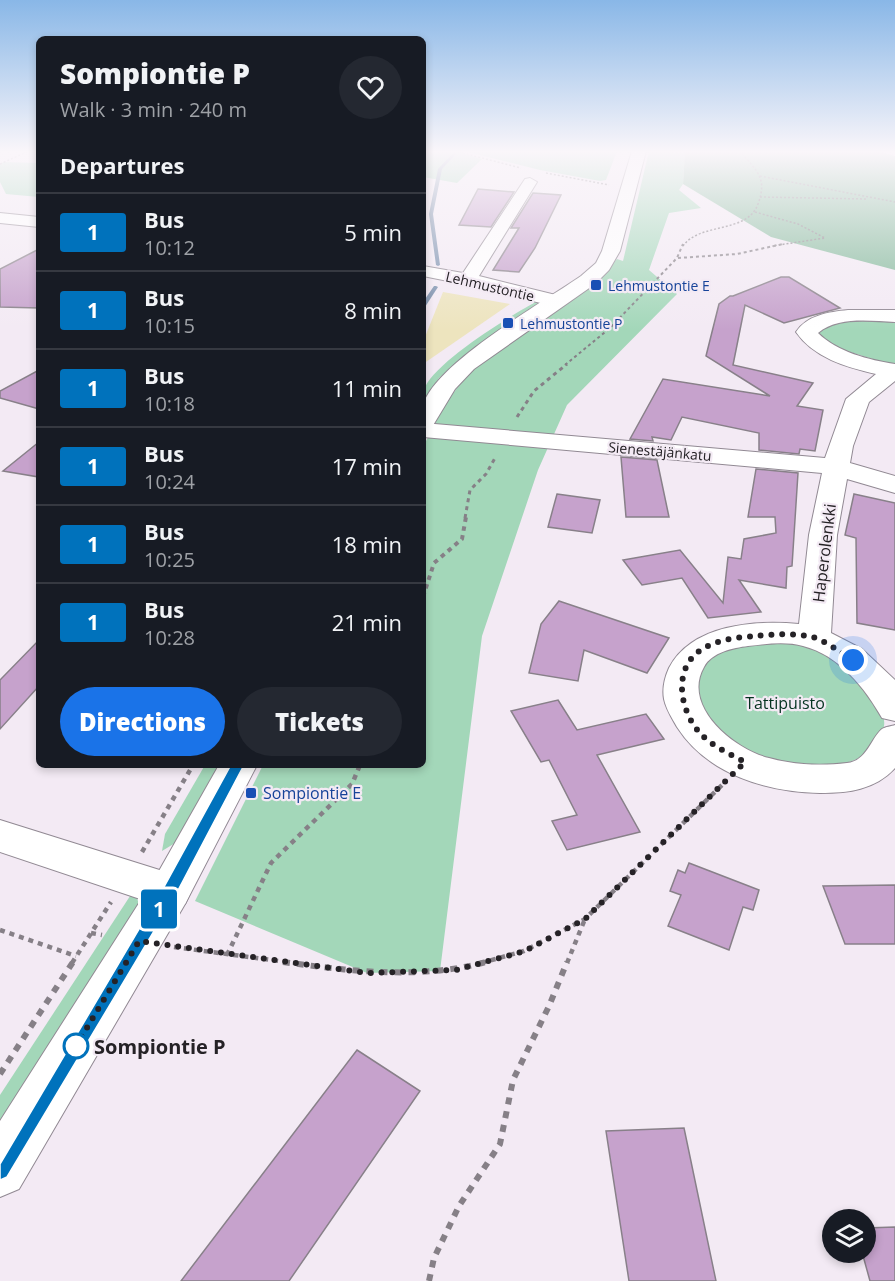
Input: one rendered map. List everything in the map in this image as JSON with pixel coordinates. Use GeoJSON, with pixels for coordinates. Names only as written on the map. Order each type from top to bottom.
{"type":"FeatureCollection","features":[{"type":"Feature","properties":{"kind":"street"},"geometry":{"type":"LineString","coordinates":[[468,279],[512,211]]}},
{"type":"Feature","properties":{"kind":"street"},"geometry":{"type":"LineString","coordinates":[[426,417],[446,385],[466,364],[588,280],[603,266],[611,251],[622,211]]}},
{"type":"Feature","properties":{"kind":"street"},"geometry":{"type":"LineString","coordinates":[[0,218],[36,222]]}},
{"type":"Feature","properties":{"kind":"street","name":"Lehmustontie"},"geometry":{"type":"LineString","coordinates":[[426,272],[468,279],[556,301]]}},
{"type":"Feature","properties":{"kind":"street"},"geometry":{"type":"LineString","coordinates":[[894,371],[823,349],[812,342],[806,332],[814,323],[842,317],[895,316]]}},
{"type":"Feature","properties":{"kind":"street","name":"Haperolenkki"},"geometry":{"type":"LineString","coordinates":[[814,638],[823,535],[840,446],[858,399],[894,371]]}},
{"type":"Feature","properties":{"kind":"street","name":"Sienestäjänkatu"},"geometry":{"type":"LineString","coordinates":[[426,430],[809,463],[868,475],[895,485]]}},
{"type":"Feature","properties":{"kind":"street"},"geometry":{"type":"LineString","coordinates":[[895,709],[875,679],[853,660],[814,638],[781,634],[725,640],[702,649],[688,663],[680,685],[685,708],[699,732],[724,752],[761,770],[814,779],[856,777],[884,758],[895,738]]}},
{"type":"Feature","properties":{"kind":"street"},"geometry":{"type":"LineString","coordinates":[[0,1170],[170,891],[236,768]]}},
{"type":"Feature","properties":{"kind":"street"},"geometry":{"type":"LineString","coordinates":[[0,836],[170,891]]}},
{"type":"Feature","properties":{"kind":"path"},"geometry":{"type":"LineString","coordinates":[[426,588],[434,563],[462,539],[470,490],[486,474],[512,425],[534,391],[610,328],[677,258],[684,243],[695,235],[741,221],[755,212],[798,224],[825,238],[770,246],[737,254],[677,258]]}},
{"type":"Feature","properties":{"kind":"path"},"geometry":{"type":"LineString","coordinates":[[91,933],[227,955],[368,973],[456,970],[525,951],[585,919],[745,762]]}},
{"type":"Feature","properties":{"kind":"path"},"geometry":{"type":"LineString","coordinates":[[0,1074],[128,876],[191,768]]}},
{"type":"Feature","properties":{"kind":"path"},"geometry":{"type":"LineString","coordinates":[[227,955],[272,862],[352,784],[359,768]]}},
{"type":"Feature","properties":{"kind":"path"},"geometry":{"type":"LineString","coordinates":[[429,1281],[434,1258],[459,1206],[500,1144],[513,1080],[549,1006],[585,919]]}},
{"type":"Feature","properties":{"kind":"path"},"geometry":{"type":"LineString","coordinates":[[0,930],[76,956]]}},
{"type":"Feature","properties":{"kind":"green space"},"geometry":{"type":"Polygon","coordinates":[[[635,211],[683,211],[669,213],[649,270],[677,294],[567,405],[538,470],[482,636],[440,971],[367,973],[195,901],[262,768],[426,768],[426,441],[444,405],[471,370],[577,295],[617,259],[623,261],[635,211]]]}},
{"type":"Feature","properties":{"kind":"green space"},"geometry":{"type":"Polygon","coordinates":[[[727,211],[895,211],[895,270],[771,237],[727,211]]]}},
{"type":"Feature","properties":{"kind":"green space"},"geometry":{"type":"Polygon","coordinates":[[[539,300],[540,305],[481,344],[439,378],[426,400],[426,386],[445,364],[476,339],[539,300]]]}},
{"type":"Feature","properties":{"kind":"green space"},"geometry":{"type":"Polygon","coordinates":[[[867,318],[895,319],[895,366],[834,347],[815,333],[823,325],[867,318]]]}},
{"type":"Feature","properties":{"kind":"green space","name":"Tattipuisto"},"geometry":{"type":"Polygon","coordinates":[[[737,643],[797,644],[823,652],[847,665],[860,676],[882,710],[884,726],[879,740],[871,750],[859,758],[831,766],[816,767],[788,765],[761,758],[736,746],[697,707],[699,667],[714,652],[737,643]]]}},
{"type":"Feature","properties":{"kind":"green space"},"geometry":{"type":"Polygon","coordinates":[[[203,768],[223,768],[185,837],[162,851],[165,834],[203,768]]]}},
{"type":"Feature","properties":{"kind":"green space"},"geometry":{"type":"Polygon","coordinates":[[[134,890],[139,904],[76,1012],[0,1132],[0,1095],[134,890]]]}},
{"type":"Feature","properties":{"kind":"sand"},"geometry":{"type":"Polygon","coordinates":[[[443,292],[510,304],[426,362],[426,334],[443,292]]]}},
{"type":"Feature","properties":{"kind":"building"},"geometry":{"type":"Polygon","coordinates":[[[467,211],[502,211],[491,227],[459,225],[467,211]]]}},
{"type":"Feature","properties":{"kind":"building"},"geometry":{"type":"Polygon","coordinates":[[[522,211],[553,211],[535,248],[519,272],[493,270],[519,228],[511,228],[522,211]]]}},
{"type":"Feature","properties":{"kind":"building"},"geometry":{"type":"Polygon","coordinates":[[[36,251],[36,308],[0,307],[0,269],[36,251]]]}},
{"type":"Feature","properties":{"kind":"building"},"geometry":{"type":"Polygon","coordinates":[[[781,277],[789,277],[840,308],[784,323],[745,305],[733,365],[813,383],[797,406],[823,410],[815,451],[800,449],[799,454],[759,450],[759,433],[682,417],[671,440],[652,437],[653,441],[630,439],[663,379],[770,396],[706,356],[719,304],[730,296],[781,277]]]}},
{"type":"Feature","properties":{"kind":"building"},"geometry":{"type":"Polygon","coordinates":[[[36,372],[36,408],[0,398],[0,391],[36,372]]]}},
{"type":"Feature","properties":{"kind":"building"},"geometry":{"type":"Polygon","coordinates":[[[36,444],[36,476],[3,471],[36,444]]]}},
{"type":"Feature","properties":{"kind":"building"},"geometry":{"type":"Polygon","coordinates":[[[621,457],[657,460],[669,517],[626,517],[621,457]]]}},
{"type":"Feature","properties":{"kind":"building"},"geometry":{"type":"Polygon","coordinates":[[[756,469],[798,473],[792,566],[787,567],[786,588],[739,580],[761,612],[708,618],[682,578],[642,585],[623,560],[680,550],[723,603],[728,557],[741,559],[744,539],[776,533],[775,517],[748,517],[756,469]]]}},
{"type":"Feature","properties":{"kind":"building"},"geometry":{"type":"Polygon","coordinates":[[[557,494],[600,500],[592,533],[548,527],[557,494]]]}},
{"type":"Feature","properties":{"kind":"building"},"geometry":{"type":"Polygon","coordinates":[[[854,494],[895,503],[895,630],[857,623],[856,538],[845,535],[854,494]]]}},
{"type":"Feature","properties":{"kind":"building"},"geometry":{"type":"Polygon","coordinates":[[[559,601],[669,638],[647,673],[584,650],[578,681],[529,673],[541,624],[559,601]]]}},
{"type":"Feature","properties":{"kind":"building"},"geometry":{"type":"Polygon","coordinates":[[[36,643],[36,689],[0,729],[0,680],[36,643]]]}},
{"type":"Feature","properties":{"kind":"building"},"geometry":{"type":"Polygon","coordinates":[[[558,700],[577,730],[646,714],[664,739],[597,755],[640,832],[567,850],[552,821],[577,815],[549,760],[541,762],[511,711],[558,700]]]}},
{"type":"Feature","properties":{"kind":"building"},"geometry":{"type":"Polygon","coordinates":[[[689,863],[759,890],[753,910],[743,907],[729,950],[668,926],[681,895],[670,891],[678,870],[685,873],[689,863]]]}},
{"type":"Feature","properties":{"kind":"building"},"geometry":{"type":"Polygon","coordinates":[[[895,885],[895,944],[845,944],[823,886],[895,885]]]}},
{"type":"Feature","properties":{"kind":"building"},"geometry":{"type":"Polygon","coordinates":[[[357,1050],[420,1091],[289,1281],[181,1281],[357,1050]]]}},
{"type":"Feature","properties":{"kind":"building"},"geometry":{"type":"Polygon","coordinates":[[[684,1128],[716,1281],[629,1281],[606,1131],[684,1128]]]}},
{"type":"Feature","properties":{"kind":"building"},"geometry":{"type":"Polygon","coordinates":[[[895,1227],[895,1281],[870,1281],[865,1263],[876,1263],[876,1228],[895,1227]]]}},
{"type":"Feature","properties":{"kind":"waterway"},"geometry":{"type":"LineString","coordinates":[[432,211],[438,265]]}},
{"type":"Feature","properties":{"kind":"waterway"},"geometry":{"type":"LineString","coordinates":[[426,302],[436,287]]}},
{"type":"Feature","properties":{"kind":"bus line","name":"1"},"geometry":{"type":"LineString","coordinates":[[0,1170],[170,891],[236,768]]}},
{"type":"Feature","properties":{"kind":"place","name":"Lehmustontie E"},"geometry":{"type":"Point","coordinates":[596,285]}},
{"type":"Feature","properties":{"kind":"place","name":"Lehmustontie P"},"geometry":{"type":"Point","coordinates":[508,323]}},
{"type":"Feature","properties":{"kind":"place","name":"Sompiontie E"},"geometry":{"type":"Point","coordinates":[251,793]}},
{"type":"Feature","properties":{"kind":"place","name":"Sompiontie P"},"geometry":{"type":"Point","coordinates":[76,1046]}},
{"type":"Feature","properties":{"kind":"route"},"geometry":{"type":"LineString","coordinates":[[76,1046],[139,941],[201,952],[368,973],[456,970],[525,951],[585,919],[745,762],[724,752],[699,732],[685,708],[680,685],[688,663],[702,649],[725,640],[781,634],[814,638],[853,660]]}}]}
